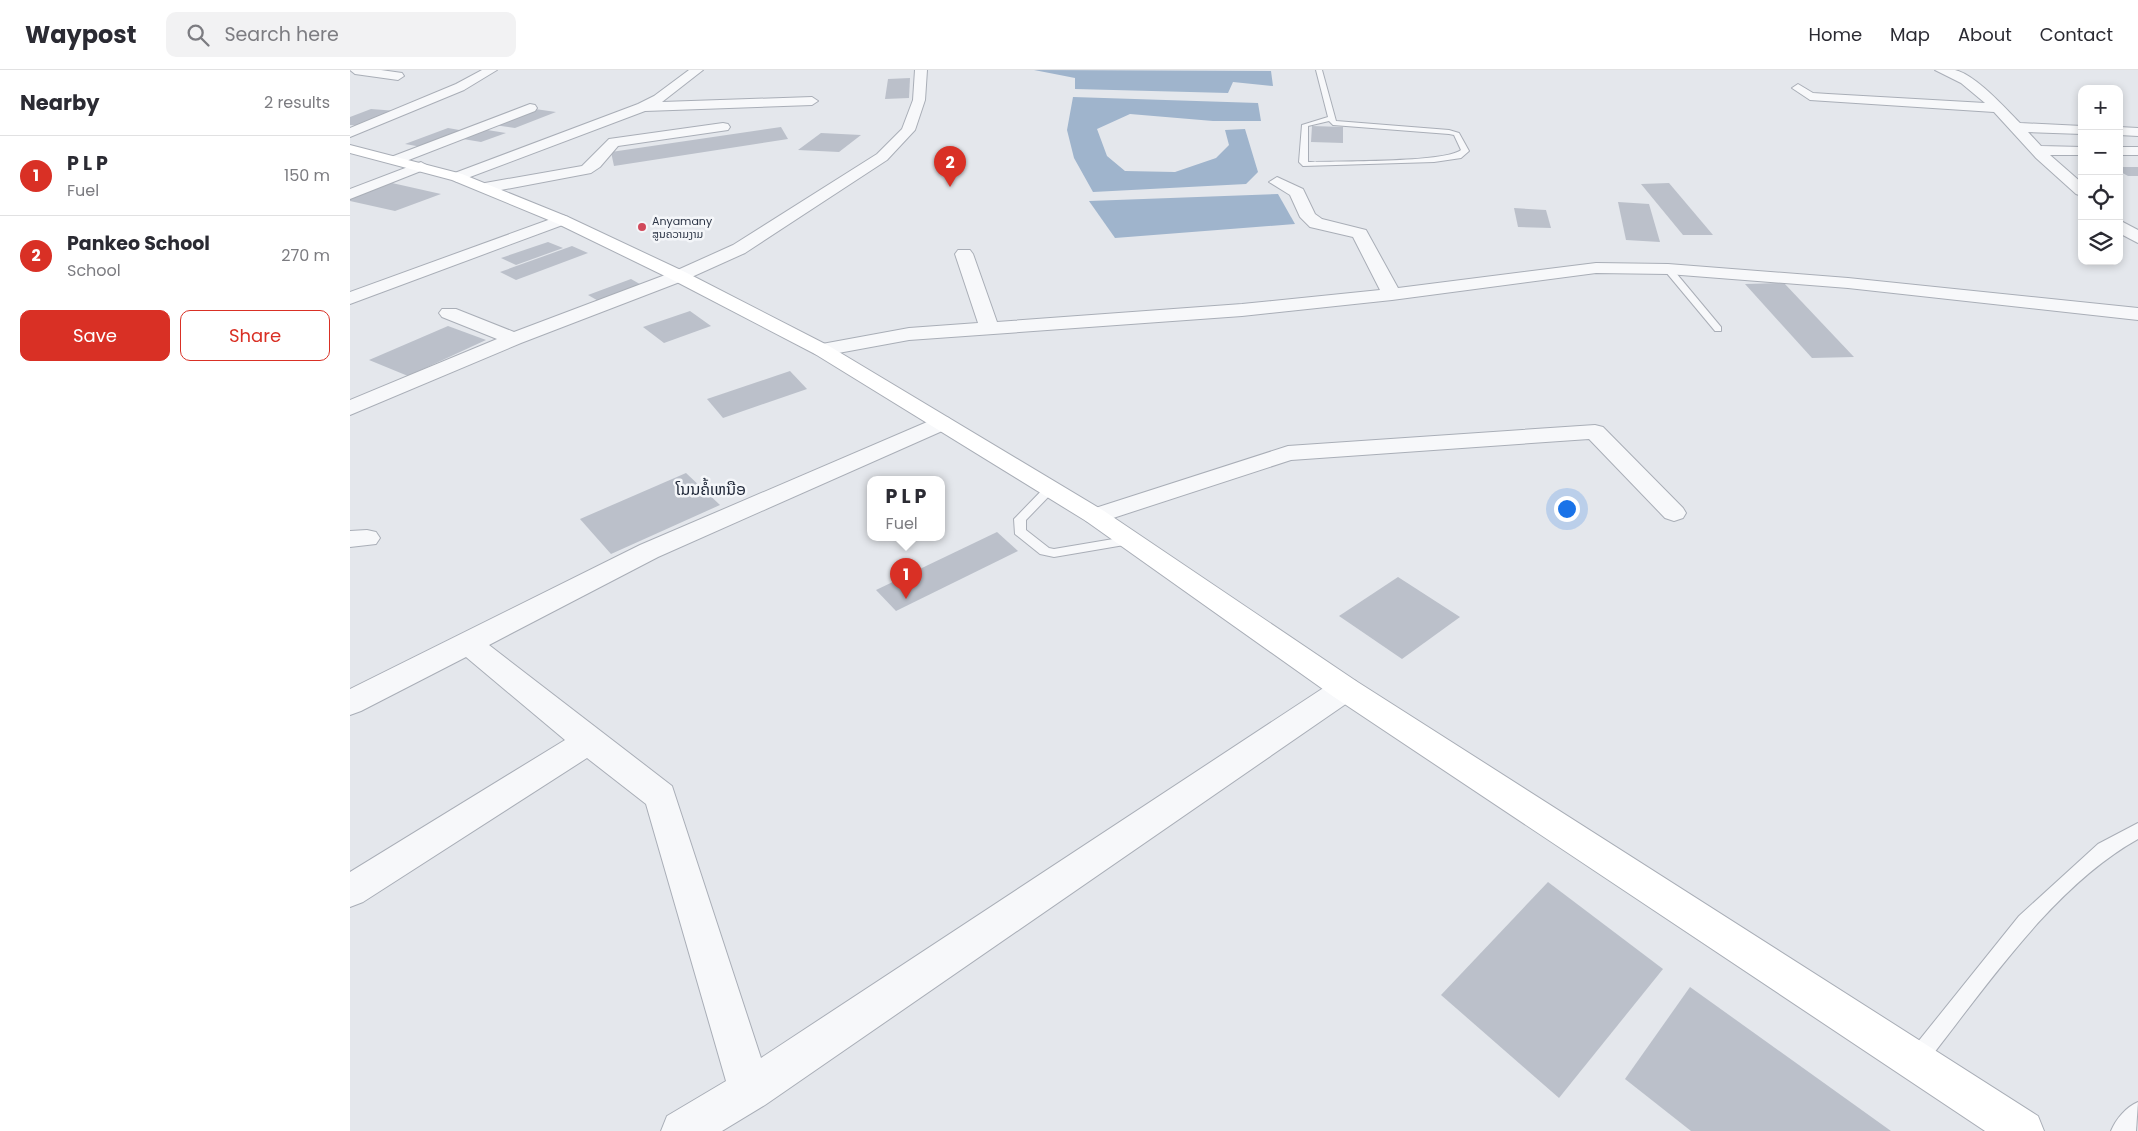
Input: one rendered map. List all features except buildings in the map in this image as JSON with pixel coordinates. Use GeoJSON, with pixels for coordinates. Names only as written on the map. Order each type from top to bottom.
{"type":"FeatureCollection","features":[{"type":"Feature","properties":{"kind":"main road"},"geometry":{"type":"LineString","coordinates":[[350,148],[457,177],[562,220],[679,276],[822,350],[1095,516],[1345,689],[2023,1131]]}},
{"type":"Feature","properties":{"kind":"street"},"geometry":{"type":"LineString","coordinates":[[356,70],[398,76]]}},
{"type":"Feature","properties":{"kind":"street"},"geometry":{"type":"LineString","coordinates":[[350,133],[460,87],[491,70]]}},
{"type":"Feature","properties":{"kind":"street"},"geometry":{"type":"LineString","coordinates":[[457,177],[643,107],[659,98],[697,70]]}},
{"type":"Feature","properties":{"kind":"street"},"geometry":{"type":"LineString","coordinates":[[350,408],[514,339],[679,276],[739,249],[882,157],[908,130],[919,100],[921,70]]}},
{"type":"Feature","properties":{"kind":"street"},"geometry":{"type":"LineString","coordinates":[[1941,70],[1958,74],[2019,128],[2037,150],[2078,187]]}},
{"type":"Feature","properties":{"kind":"street"},"geometry":{"type":"LineString","coordinates":[[1798,88],[1810,96],[1828,98],[1996,108]]}},
{"type":"Feature","properties":{"kind":"street"},"geometry":{"type":"LineString","coordinates":[[643,107],[812,101]]}},
{"type":"Feature","properties":{"kind":"street"},"geometry":{"type":"LineString","coordinates":[[350,194],[409,163],[530,108]]}},
{"type":"Feature","properties":{"kind":"street"},"geometry":{"type":"LineString","coordinates":[[485,188],[586,170],[594,166],[608,145],[614,142],[723,127]]}},
{"type":"Feature","properties":{"kind":"street"},"geometry":{"type":"LineString","coordinates":[[2019,128],[2078,130]]}},
{"type":"Feature","properties":{"kind":"street"},"geometry":{"type":"LineString","coordinates":[[2123,131],[2138,132]]}},
{"type":"Feature","properties":{"kind":"street"},"geometry":{"type":"LineString","coordinates":[[2037,150],[2078,150]]}},
{"type":"Feature","properties":{"kind":"street"},"geometry":{"type":"LineString","coordinates":[[2123,151],[2138,151]]}},
{"type":"Feature","properties":{"kind":"street"},"geometry":{"type":"LineString","coordinates":[[1277,182],[1298,192],[1308,217],[1316,223],[1360,234],[1392,294]]}},
{"type":"Feature","properties":{"kind":"street"},"geometry":{"type":"LineString","coordinates":[[350,298],[562,220]]}},
{"type":"Feature","properties":{"kind":"street"},"geometry":{"type":"LineString","coordinates":[[2123,228],[2138,238]]}},
{"type":"Feature","properties":{"kind":"street"},"geometry":{"type":"LineString","coordinates":[[964,254],[989,327]]}},
{"type":"Feature","properties":{"kind":"street"},"geometry":{"type":"LineString","coordinates":[[822,350],[909,334],[1242,310],[1392,294],[1596,268],[1668,269],[1848,283],[2134,317]]}},
{"type":"Feature","properties":{"kind":"street"},"geometry":{"type":"LineString","coordinates":[[449,313],[514,339]]}},
{"type":"Feature","properties":{"kind":"street"},"geometry":{"type":"LineString","coordinates":[[350,703],[649,551],[941,423]]}},
{"type":"Feature","properties":{"kind":"street"},"geometry":{"type":"LineString","coordinates":[[1095,516],[1288,453],[1594,432],[1674,513]]}},
{"type":"Feature","properties":{"kind":"street"},"geometry":{"type":"LineString","coordinates":[[469,644],[588,741],[660,796],[750,1090]]}},
{"type":"Feature","properties":{"kind":"street"},"geometry":{"type":"LineString","coordinates":[[684,1130],[750,1090],[1345,689]]}},
{"type":"Feature","properties":{"kind":"street"},"geometry":{"type":"LineString","coordinates":[[350,891],[588,741]]}},
{"type":"Feature","properties":{"kind":"lane"},"geometry":{"type":"LineString","coordinates":[[1319,70],[1330,119],[1333,123],[1348,126],[1457,134],[1465,150],[1458,156],[1434,160],[1306,164],[1303,162],[1305,125],[1330,119]]}},
{"type":"Feature","properties":{"kind":"lane"},"geometry":{"type":"LineString","coordinates":[[1668,269],[1718,329]]}},
{"type":"Feature","properties":{"kind":"lane"},"geometry":{"type":"LineString","coordinates":[[1051,488],[1020,519],[1018,524],[1020,531],[1045,551],[1063,553],[1131,540]]}},
{"type":"Feature","properties":{"kind":"lane"},"geometry":{"type":"LineString","coordinates":[[1916,1060],[2026,922],[2104,849],[2138,830]]}},
{"type":"Feature","properties":{"kind":"lane"},"geometry":{"type":"LineString","coordinates":[[2122,1131],[2138,1113]]}},
{"type":"Feature","properties":{"kind":"water"},"geometry":{"type":"Polygon","coordinates":[[[1034,70],[1271,71],[1273,86],[1233,82],[1228,93],[1075,89],[1075,78],[1034,70]]]}},
{"type":"Feature","properties":{"kind":"water"},"geometry":{"type":"Polygon","coordinates":[[[1073,97],[1258,103],[1261,121],[1213,121],[1130,114],[1097,129],[1107,156],[1125,171],[1175,172],[1216,158],[1229,145],[1225,130],[1245,129],[1258,172],[1246,184],[1093,192],[1074,158],[1067,130],[1073,97]]]}},
{"type":"Feature","properties":{"kind":"water"},"geometry":{"type":"Polygon","coordinates":[[[1278,194],[1295,224],[1115,238],[1089,201],[1278,194]]]}},
{"type":"Feature","properties":{"kind":"place","name":"Pankeo School"},"geometry":{"type":"Point","coordinates":[950,187]}},
{"type":"Feature","properties":{"kind":"place","name":"Anyamany ສູນຄວາມງາມ"},"geometry":{"type":"Point","coordinates":[642,227]}},
{"type":"Feature","properties":{"kind":"place","name":"P L P"},"geometry":{"type":"Point","coordinates":[906,599]}},
{"type":"Feature","properties":{"kind":"district","name":"ໂນນຄໍ້ເຫນືອ"},"geometry":{"type":"Point","coordinates":[711,489]}}]}
